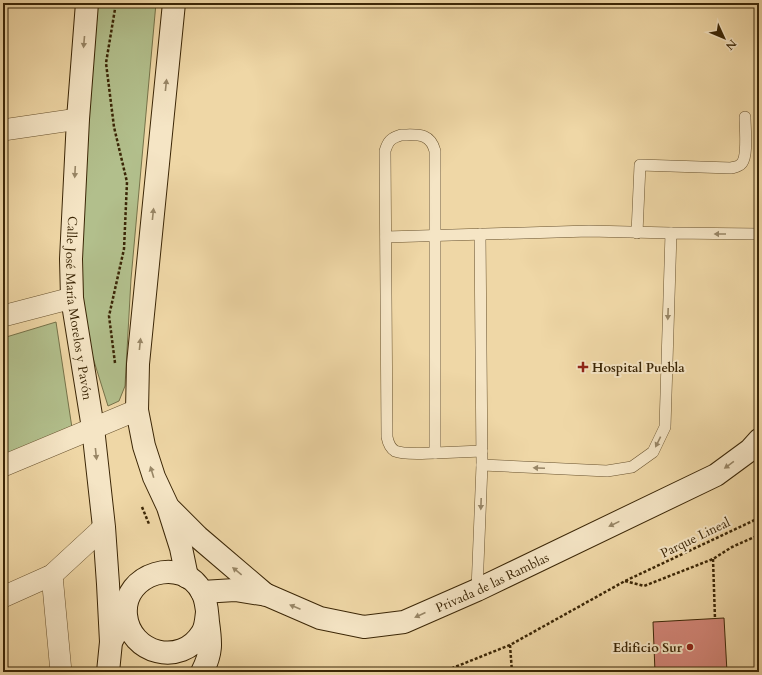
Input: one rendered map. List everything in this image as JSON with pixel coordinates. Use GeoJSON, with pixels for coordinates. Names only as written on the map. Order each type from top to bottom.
{"type":"FeatureCollection","features":[{"type":"Feature","properties":{"kind":"street","name":"Calle José María Morelos y Pavón"},"geometry":{"type":"LineString","coordinates":[[87,3],[78,119],[71,259],[72,298],[93,428],[104,527],[111,642]]}},
{"type":"Feature","properties":{"kind":"street"},"geometry":{"type":"LineString","coordinates":[[174,3],[138,364],[137,410],[144,446],[154,477],[168,507],[181,548],[187,577]]}},
{"type":"Feature","properties":{"kind":"street"},"geometry":{"type":"LineString","coordinates":[[3,130],[78,119]]}},
{"type":"Feature","properties":{"kind":"street"},"geometry":{"type":"LineString","coordinates":[[3,316],[72,298]]}},
{"type":"Feature","properties":{"kind":"street"},"geometry":{"type":"LineString","coordinates":[[3,466],[137,410]]}},
{"type":"Feature","properties":{"kind":"street","name":"Privada de las Ramblas"},"geometry":{"type":"LineString","coordinates":[[202,592],[235,590],[267,596],[320,618],[364,627],[404,622],[477,590],[716,475],[750,450],[759,440]]}},
{"type":"Feature","properties":{"kind":"street"},"geometry":{"type":"LineString","coordinates":[[168,507],[198,537],[267,596]]}},
{"type":"Feature","properties":{"kind":"street"},"geometry":{"type":"LineString","coordinates":[[3,597],[52,575],[104,527]]}},
{"type":"Feature","properties":{"kind":"street"},"geometry":{"type":"LineString","coordinates":[[108,672],[111,642],[126,610],[133,589],[142,579],[154,573],[168,571],[178,573],[196,583],[206,602],[211,645],[202,672]]}},
{"type":"Feature","properties":{"kind":"street"},"geometry":{"type":"LineString","coordinates":[[52,575],[61,672]]}},
{"type":"Feature","properties":{"kind":"street"},"geometry":{"type":"LineString","coordinates":[[108,584],[126,610],[129,628],[137,641],[149,649],[164,653],[178,651],[192,644],[202,633],[208,612]]}},
{"type":"Feature","properties":{"kind":"lane"},"geometry":{"type":"LineString","coordinates":[[637,233],[640,165],[738,167],[743,162],[745,155],[745,117]]}},
{"type":"Feature","properties":{"kind":"lane"},"geometry":{"type":"LineString","coordinates":[[435,453],[434,151],[432,143],[427,137],[419,135],[401,135],[393,137],[387,143],[385,151],[387,437],[389,445],[395,451],[402,453],[435,453],[482,451]]}},
{"type":"Feature","properties":{"kind":"lane"},"geometry":{"type":"LineString","coordinates":[[386,237],[589,231],[759,234]]}},
{"type":"Feature","properties":{"kind":"lane"},"geometry":{"type":"LineString","coordinates":[[482,465],[607,471],[632,467],[653,452],[665,427],[671,233]]}},
{"type":"Feature","properties":{"kind":"lane"},"geometry":{"type":"LineString","coordinates":[[477,590],[482,465],[480,234]]}},
{"type":"Feature","properties":{"kind":"path","name":"Parque Lineal"},"geometry":{"type":"LineString","coordinates":[[437,672],[450,669],[510,645],[625,581],[759,518]]}},
{"type":"Feature","properties":{"kind":"path"},"geometry":{"type":"LineString","coordinates":[[625,581],[644,586],[713,559],[732,547],[759,535]]}},
{"type":"Feature","properties":{"kind":"path"},"geometry":{"type":"LineString","coordinates":[[713,559],[715,619]]}},
{"type":"Feature","properties":{"kind":"path"},"geometry":{"type":"LineString","coordinates":[[510,645],[512,672]]}},
{"type":"Feature","properties":{"kind":"green space"},"geometry":{"type":"Polygon","coordinates":[[[98,3],[156,3],[131,279],[125,386],[119,401],[108,406],[89,345],[83,301],[82,245],[89,116],[98,3]]]}},
{"type":"Feature","properties":{"kind":"green space"},"geometry":{"type":"Polygon","coordinates":[[[56,322],[72,428],[3,459],[3,338],[56,322]]]}},
{"type":"Feature","properties":{"kind":"building","name":"Edificio Sur"},"geometry":{"type":"Polygon","coordinates":[[[724,618],[727,672],[655,672],[653,622],[724,618]]]}},
{"type":"Feature","properties":{"kind":"place","name":"Hospital Puebla"},"geometry":{"type":"Point","coordinates":[583,367]}},
{"type":"Feature","properties":{"kind":"place","name":"Edificio Sur"},"geometry":{"type":"Point","coordinates":[690,647]}}]}
